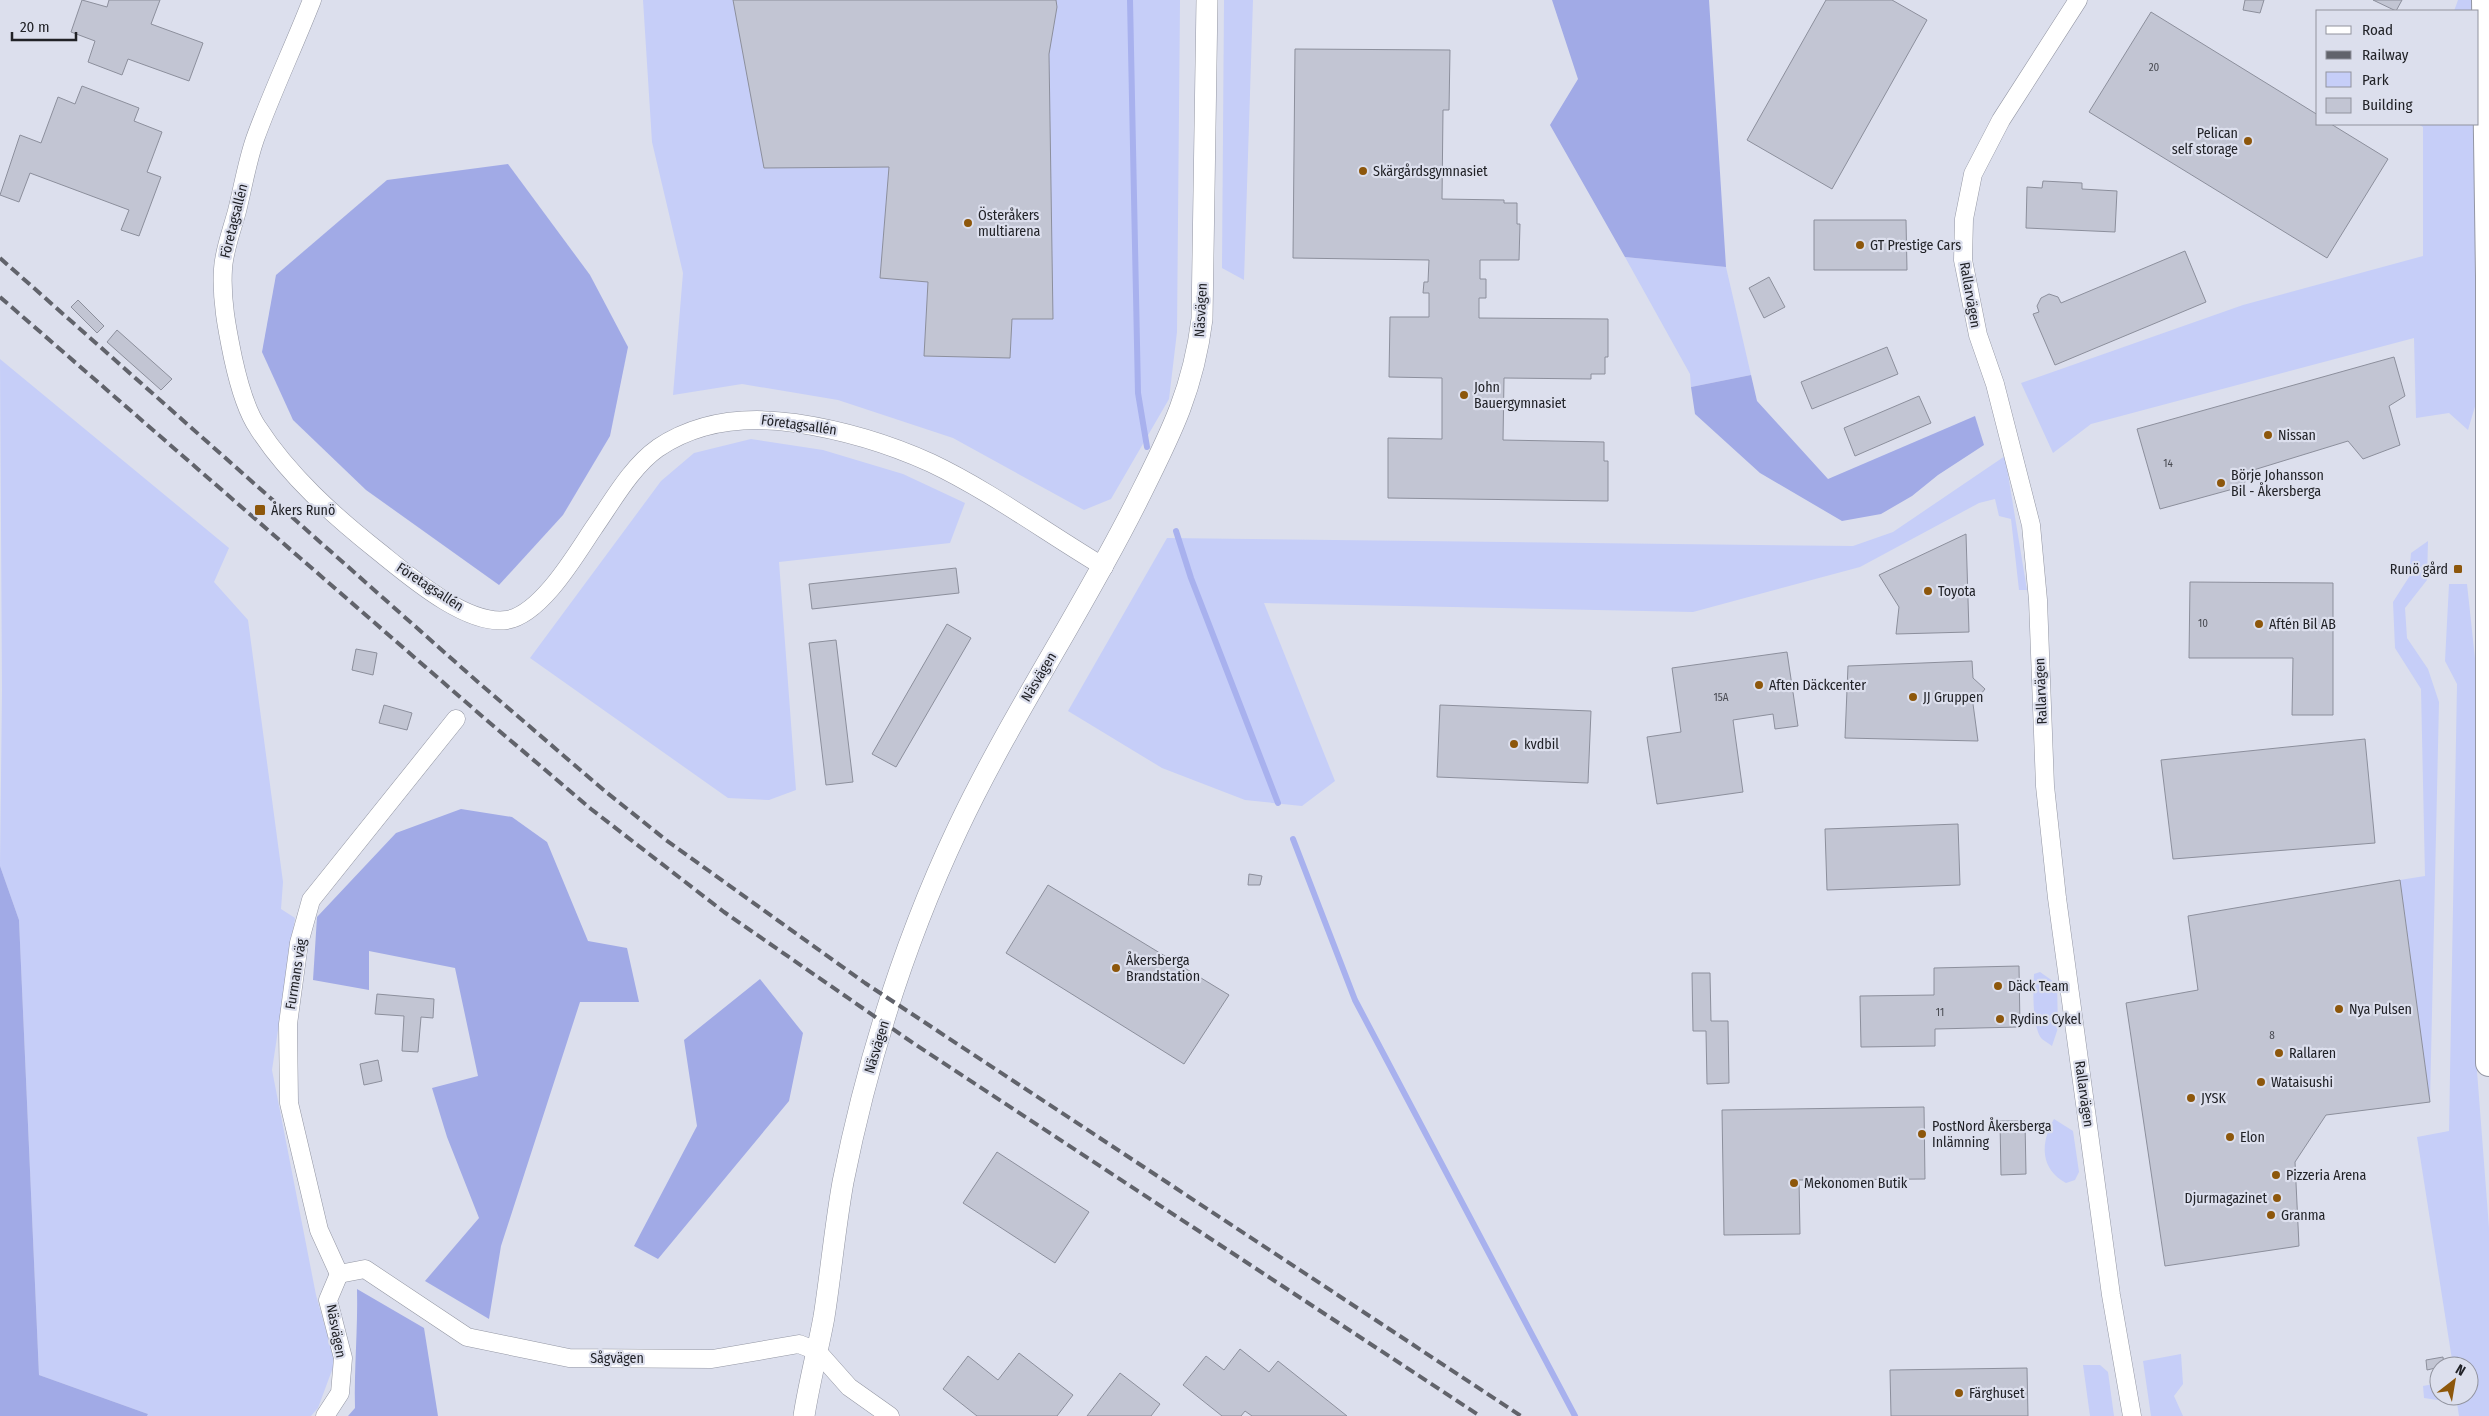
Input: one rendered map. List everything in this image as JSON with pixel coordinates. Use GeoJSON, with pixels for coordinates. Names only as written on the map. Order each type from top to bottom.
{"type":"FeatureCollection","features":[{"type":"Feature","properties":{"kind":"main road"},"geometry":{"type":"LineString","coordinates":[[2485,0],[2489,276],[2489,1063]]}},
{"type":"Feature","properties":{"kind":"street","name":"Företagsallén"},"geometry":{"type":"LineString","coordinates":[[312,0],[254,140],[223,266],[225,322],[237,378],[256,426],[298,479],[353,531],[411,578],[441,598],[475,615],[499,620],[515,618],[530,609],[554,584],[634,471],[657,448],[703,426],[731,420],[752,419],[783,421],[854,434],[930,463],[1000,502],[1104,567]]}},
{"type":"Feature","properties":{"kind":"street","name":"Näsvägen"},"geometry":{"type":"LineString","coordinates":[[804,1416],[817,1351],[843,1184],[865,1088],[891,1000],[912,941],[942,865],[978,787],[1011,725],[1104,567],[1176,423],[1188,391],[1198,351],[1202,294],[1206,0]]}},
{"type":"Feature","properties":{"kind":"street","name":"Rallarvägen"},"geometry":{"type":"LineString","coordinates":[[2078,0],[2001,120],[1973,174],[1964,218],[1963,260],[1978,335],[1995,384],[2031,525],[2038,600],[2045,786],[2057,898],[2111,1295],[2132,1416]]}},
{"type":"Feature","properties":{"kind":"street","name":"Furmans väg"},"geometry":{"type":"LineString","coordinates":[[339,1274],[319,1230],[290,1103],[288,1024],[299,943],[311,900],[456,719]]}},
{"type":"Feature","properties":{"kind":"street","name":"Sågvägen"},"geometry":{"type":"LineString","coordinates":[[339,1274],[365,1269],[467,1337],[569,1358],[712,1359],[799,1344],[817,1351]]}},
{"type":"Feature","properties":{"kind":"street","name":"Näsvägen"},"geometry":{"type":"LineString","coordinates":[[325,1416],[340,1393],[343,1358],[328,1300],[339,1274]]}},
{"type":"Feature","properties":{"kind":"street"},"geometry":{"type":"LineString","coordinates":[[817,1351],[849,1387],[890,1416]]}},
{"type":"Feature","properties":{"kind":"green space"},"geometry":{"type":"Polygon","coordinates":[[[643,0],[1180,0],[1177,332],[1169,399],[1111,499],[1084,510],[953,438],[838,400],[742,384],[673,395],[683,273],[652,142],[643,0]]]}},
{"type":"Feature","properties":{"kind":"green space"},"geometry":{"type":"Polygon","coordinates":[[[1224,0],[1253,0],[1244,280],[1222,268],[1224,0]]]}},
{"type":"Feature","properties":{"kind":"green space"},"geometry":{"type":"Polygon","coordinates":[[[2458,0],[2476,0],[2476,10],[2454,10],[2458,0]]]}},
{"type":"Feature","properties":{"kind":"green space"},"geometry":{"type":"Polygon","coordinates":[[[2420,125],[2477,125],[2479,393],[2468,430],[2449,413],[2416,418],[2414,338],[2091,424],[2053,453],[2021,383],[2243,305],[2423,256],[2423,127],[2420,125]]]}},
{"type":"Feature","properties":{"kind":"green space"},"geometry":{"type":"Polygon","coordinates":[[[1625,257],[1726,267],[1751,375],[1691,387],[1690,374],[1625,257]]]}},
{"type":"Feature","properties":{"kind":"green space"},"geometry":{"type":"Polygon","coordinates":[[[0,359],[229,548],[214,582],[248,620],[283,882],[281,909],[295,918],[272,1070],[316,1295],[335,1362],[318,1408],[311,1416],[147,1416],[148,1414],[39,1375],[19,920],[0,866],[2,690],[0,359]]]}},
{"type":"Feature","properties":{"kind":"green space"},"geometry":{"type":"Polygon","coordinates":[[[751,439],[823,450],[903,474],[965,503],[950,543],[779,562],[796,790],[769,800],[728,798],[530,658],[661,481],[694,453],[751,439]]]}},
{"type":"Feature","properties":{"kind":"green space"},"geometry":{"type":"Polygon","coordinates":[[[2005,456],[2027,590],[2019,590],[2011,519],[1999,516],[1995,499],[1979,503],[1860,567],[1693,612],[1264,603],[1335,781],[1302,806],[1245,800],[1162,768],[1068,711],[1167,538],[1853,546],[1893,532],[2005,456]]]}},
{"type":"Feature","properties":{"kind":"green space"},"geometry":{"type":"Polygon","coordinates":[[[2428,541],[2427,580],[2405,608],[2407,638],[2428,669],[2439,702],[2430,1102],[2400,880],[2425,876],[2421,689],[2395,648],[2393,602],[2409,577],[2411,553],[2428,541]]]}},
{"type":"Feature","properties":{"kind":"green space"},"geometry":{"type":"Polygon","coordinates":[[[2449,584],[2467,584],[2477,677],[2477,1071],[2489,1228],[2489,1416],[2459,1416],[2457,1406],[2479,1406],[2479,1356],[2451,1356],[2417,1137],[2449,1131],[2457,684],[2445,661],[2449,584]]]}},
{"type":"Feature","properties":{"kind":"green space"},"geometry":{"type":"Polygon","coordinates":[[[2040,972],[2057,984],[2058,1028],[2052,1046],[2042,1039],[2036,1026],[2033,998],[2034,974],[2040,972]]]}},
{"type":"Feature","properties":{"kind":"green space"},"geometry":{"type":"Polygon","coordinates":[[[2054,1119],[2073,1131],[2079,1172],[2075,1180],[2066,1183],[2051,1170],[2045,1155],[2046,1137],[2054,1119]]]}},
{"type":"Feature","properties":{"kind":"green space"},"geometry":{"type":"Polygon","coordinates":[[[2181,1354],[2183,1384],[2174,1396],[2183,1416],[2151,1416],[2143,1361],[2181,1354]]]}},
{"type":"Feature","properties":{"kind":"green space"},"geometry":{"type":"Polygon","coordinates":[[[2083,1365],[2100,1365],[2108,1372],[2114,1416],[2090,1416],[2083,1365]]]}},
{"type":"Feature","properties":{"kind":"green space"},"geometry":{"type":"Polygon","coordinates":[[[2429,1385],[2429,1399],[2424,1398],[2423,1386],[2429,1385]]]}},
{"type":"Feature","properties":{"kind":"shaded area"},"geometry":{"type":"Polygon","coordinates":[[[1552,0],[1709,0],[1726,267],[1625,257],[1550,125],[1578,79],[1552,0]]]}},
{"type":"Feature","properties":{"kind":"shaded area"},"geometry":{"type":"Polygon","coordinates":[[[508,164],[590,275],[628,347],[610,436],[563,515],[499,585],[366,490],[293,420],[262,352],[276,275],[387,180],[508,164]]]}},
{"type":"Feature","properties":{"kind":"shaded area"},"geometry":{"type":"Polygon","coordinates":[[[1751,375],[1757,401],[1828,479],[1975,416],[1984,445],[1938,475],[1912,496],[1881,514],[1842,521],[1760,473],[1695,414],[1691,387],[1751,375]]]}},
{"type":"Feature","properties":{"kind":"shaded area"},"geometry":{"type":"Polygon","coordinates":[[[461,809],[512,817],[547,842],[588,941],[627,948],[639,1002],[580,1002],[501,1246],[489,1319],[425,1281],[479,1218],[447,1137],[432,1088],[478,1076],[455,968],[369,951],[369,990],[313,980],[317,917],[396,833],[461,809]]]}},
{"type":"Feature","properties":{"kind":"shaded area"},"geometry":{"type":"Polygon","coordinates":[[[0,866],[19,920],[39,1375],[148,1414],[147,1416],[0,1416],[0,866]]]}},
{"type":"Feature","properties":{"kind":"shaded area"},"geometry":{"type":"Polygon","coordinates":[[[760,979],[803,1033],[789,1101],[658,1259],[634,1246],[697,1126],[684,1040],[760,979]]]}},
{"type":"Feature","properties":{"kind":"shaded area"},"geometry":{"type":"Polygon","coordinates":[[[357,1289],[424,1328],[438,1416],[348,1416],[355,1408],[357,1289]]]}},
{"type":"Feature","properties":{"kind":"building"},"geometry":{"type":"Polygon","coordinates":[[[82,0],[107,7],[109,0],[160,0],[151,24],[203,43],[189,81],[128,59],[122,75],[88,62],[95,41],[71,32],[82,0]]]}},
{"type":"Feature","properties":{"kind":"building","name":"Österåkers multiarena"},"geometry":{"type":"Polygon","coordinates":[[[733,0],[1056,0],[1057,7],[1049,54],[1053,319],[1012,319],[1010,358],[924,356],[928,282],[880,278],[889,167],[764,168],[733,0]]]}},
{"type":"Feature","properties":{"kind":"building"},"geometry":{"type":"Polygon","coordinates":[[[1826,0],[1892,0],[1927,20],[1832,189],[1747,140],[1826,0]]]}},
{"type":"Feature","properties":{"kind":"building"},"geometry":{"type":"Polygon","coordinates":[[[2245,0],[2264,0],[2260,13],[2243,10],[2245,0]]]}},
{"type":"Feature","properties":{"kind":"building"},"geometry":{"type":"Polygon","coordinates":[[[2373,0],[2402,0],[2397,10],[2373,0]]]}},
{"type":"Feature","properties":{"kind":"building","name":"Pelican self storage"},"geometry":{"type":"Polygon","coordinates":[[[2151,12],[2316,114],[2316,125],[2333,125],[2388,159],[2327,258],[2089,112],[2151,12]]]}},
{"type":"Feature","properties":{"kind":"building"},"geometry":{"type":"Polygon","coordinates":[[[1295,49],[1450,50],[1449,110],[1443,110],[1442,199],[1504,200],[1504,203],[1517,203],[1517,224],[1520,224],[1519,260],[1480,260],[1480,279],[1486,279],[1486,298],[1479,298],[1479,318],[1608,319],[1608,357],[1605,357],[1605,374],[1591,374],[1591,379],[1504,378],[1503,440],[1604,442],[1604,461],[1608,461],[1608,501],[1388,498],[1388,438],[1442,439],[1442,378],[1389,377],[1390,317],[1429,317],[1429,293],[1423,293],[1424,282],[1428,282],[1429,260],[1293,258],[1295,49]]]}},
{"type":"Feature","properties":{"kind":"building"},"geometry":{"type":"Polygon","coordinates":[[[82,86],[139,108],[134,121],[162,132],[147,172],[161,177],[139,236],[121,230],[129,210],[30,173],[19,202],[0,195],[20,135],[41,143],[58,97],[75,104],[82,86]]]}},
{"type":"Feature","properties":{"kind":"building"},"geometry":{"type":"Polygon","coordinates":[[[2043,181],[2082,183],[2082,189],[2117,191],[2115,232],[2026,228],[2027,187],[2042,188],[2043,181]]]}},
{"type":"Feature","properties":{"kind":"building","name":"GT Prestige Cars"},"geometry":{"type":"Polygon","coordinates":[[[1814,220],[1906,220],[1907,270],[1814,270],[1814,220]]]}},
{"type":"Feature","properties":{"kind":"building"},"geometry":{"type":"Polygon","coordinates":[[[2185,251],[2206,302],[2055,365],[2033,314],[2039,312],[2037,306],[2041,298],[2049,294],[2058,297],[2061,303],[2185,251]]]}},
{"type":"Feature","properties":{"kind":"building"},"geometry":{"type":"Polygon","coordinates":[[[1769,277],[1785,307],[1764,318],[1749,288],[1769,277]]]}},
{"type":"Feature","properties":{"kind":"building"},"geometry":{"type":"Polygon","coordinates":[[[78,300],[104,326],[97,333],[71,307],[78,300]]]}},
{"type":"Feature","properties":{"kind":"building"},"geometry":{"type":"Polygon","coordinates":[[[117,330],[172,379],[161,390],[107,342],[117,330]]]}},
{"type":"Feature","properties":{"kind":"building"},"geometry":{"type":"Polygon","coordinates":[[[1887,347],[1898,374],[1812,409],[1801,382],[1887,347]]]}},
{"type":"Feature","properties":{"kind":"building","name":"Nissan"},"geometry":{"type":"Polygon","coordinates":[[[2394,357],[2405,396],[2389,406],[2400,445],[2363,459],[2348,441],[2247,472],[2244,486],[2160,509],[2137,429],[2394,357]]]}},
{"type":"Feature","properties":{"kind":"building"},"geometry":{"type":"Polygon","coordinates":[[[1919,396],[1931,423],[1855,456],[1844,428],[1919,396]]]}},
{"type":"Feature","properties":{"kind":"building","name":"Toyota"},"geometry":{"type":"Polygon","coordinates":[[[1966,534],[1969,632],[1896,634],[1899,607],[1879,575],[1966,534]]]}},
{"type":"Feature","properties":{"kind":"building"},"geometry":{"type":"Polygon","coordinates":[[[956,568],[959,593],[812,609],[809,584],[956,568]]]}},
{"type":"Feature","properties":{"kind":"building"},"geometry":{"type":"Polygon","coordinates":[[[2190,582],[2333,583],[2333,715],[2292,715],[2293,658],[2189,658],[2190,582]]]}},
{"type":"Feature","properties":{"kind":"building"},"geometry":{"type":"Polygon","coordinates":[[[947,624],[971,638],[896,767],[872,754],[947,624]]]}},
{"type":"Feature","properties":{"kind":"building"},"geometry":{"type":"Polygon","coordinates":[[[836,640],[853,782],[826,785],[809,643],[836,640]]]}},
{"type":"Feature","properties":{"kind":"building"},"geometry":{"type":"Polygon","coordinates":[[[356,649],[377,653],[373,675],[352,670],[356,649]]]}},
{"type":"Feature","properties":{"kind":"building"},"geometry":{"type":"Polygon","coordinates":[[[1787,652],[1798,726],[1775,729],[1773,714],[1733,720],[1743,792],[1657,804],[1647,737],[1681,732],[1672,668],[1787,652]]]}},
{"type":"Feature","properties":{"kind":"building","name":"JJ Gruppen"},"geometry":{"type":"Polygon","coordinates":[[[1972,661],[1973,678],[1985,689],[1973,704],[1978,741],[1845,738],[1848,666],[1972,661]]]}},
{"type":"Feature","properties":{"kind":"building"},"geometry":{"type":"Polygon","coordinates":[[[384,705],[412,713],[407,730],[379,723],[384,705]]]}},
{"type":"Feature","properties":{"kind":"building","name":"kvdbil"},"geometry":{"type":"Polygon","coordinates":[[[1440,705],[1591,711],[1588,783],[1437,777],[1440,705]]]}},
{"type":"Feature","properties":{"kind":"building"},"geometry":{"type":"Polygon","coordinates":[[[2365,739],[2375,843],[2173,859],[2161,760],[2365,739]]]}},
{"type":"Feature","properties":{"kind":"building"},"geometry":{"type":"Polygon","coordinates":[[[1958,824],[1960,885],[1827,890],[1825,829],[1958,824]]]}},
{"type":"Feature","properties":{"kind":"building"},"geometry":{"type":"Polygon","coordinates":[[[1249,874],[1262,876],[1260,885],[1248,885],[1249,874]]]}},
{"type":"Feature","properties":{"kind":"building","name":"Rallaren"},"geometry":{"type":"Polygon","coordinates":[[[2400,880],[2430,1102],[2326,1115],[2295,1162],[2299,1246],[2165,1266],[2126,1003],[2198,990],[2188,916],[2400,880]]]}},
{"type":"Feature","properties":{"kind":"building","name":"Åkersberga Brandstation"},"geometry":{"type":"Polygon","coordinates":[[[1048,885],[1229,995],[1184,1064],[1006,953],[1048,885]]]}},
{"type":"Feature","properties":{"kind":"building"},"geometry":{"type":"Polygon","coordinates":[[[2019,966],[2020,1027],[1935,1029],[1935,1046],[1861,1047],[1860,996],[1934,995],[1934,968],[2019,966]]]}},
{"type":"Feature","properties":{"kind":"building"},"geometry":{"type":"Polygon","coordinates":[[[1692,973],[1710,973],[1711,1021],[1728,1021],[1729,1083],[1707,1084],[1706,1031],[1693,1031],[1692,973]]]}},
{"type":"Feature","properties":{"kind":"building"},"geometry":{"type":"Polygon","coordinates":[[[377,994],[434,999],[433,1018],[421,1017],[418,1052],[402,1051],[404,1016],[375,1014],[377,994]]]}},
{"type":"Feature","properties":{"kind":"building"},"geometry":{"type":"Polygon","coordinates":[[[378,1060],[382,1081],[364,1085],[360,1064],[378,1060]]]}},
{"type":"Feature","properties":{"kind":"building"},"geometry":{"type":"Polygon","coordinates":[[[1924,1107],[1925,1179],[1799,1180],[1800,1234],[1724,1235],[1722,1110],[1924,1107]]]}},
{"type":"Feature","properties":{"kind":"building"},"geometry":{"type":"Polygon","coordinates":[[[2000,1121],[2025,1121],[2026,1174],[2001,1175],[2000,1121]]]}},
{"type":"Feature","properties":{"kind":"building"},"geometry":{"type":"Polygon","coordinates":[[[997,1152],[1089,1212],[1055,1263],[963,1203],[997,1152]]]}},
{"type":"Feature","properties":{"kind":"building"},"geometry":{"type":"Polygon","coordinates":[[[1240,1349],[1269,1372],[1278,1361],[1347,1416],[1252,1416],[1245,1411],[1241,1416],[1222,1416],[1183,1385],[1206,1356],[1224,1370],[1240,1349]]]}},
{"type":"Feature","properties":{"kind":"building"},"geometry":{"type":"Polygon","coordinates":[[[1019,1353],[1073,1395],[1057,1416],[977,1416],[943,1389],[968,1356],[998,1380],[1019,1353]]]}},
{"type":"Feature","properties":{"kind":"building"},"geometry":{"type":"Polygon","coordinates":[[[2429,1359],[2429,1370],[2427,1370],[2426,1360],[2429,1359]]]}},
{"type":"Feature","properties":{"kind":"building","name":"Färghuset"},"geometry":{"type":"Polygon","coordinates":[[[2027,1368],[2028,1416],[1891,1416],[1890,1370],[2027,1368]]]}},
{"type":"Feature","properties":{"kind":"building"},"geometry":{"type":"Polygon","coordinates":[[[1120,1373],[1160,1404],[1151,1416],[1087,1416],[1120,1373]]]}},
{"type":"Feature","properties":{"kind":"waterway"},"geometry":{"type":"LineString","coordinates":[[1130,0],[1138,393],[1147,447]]}},
{"type":"Feature","properties":{"kind":"waterway"},"geometry":{"type":"LineString","coordinates":[[1176,531],[1191,578],[1278,803]]}},
{"type":"Feature","properties":{"kind":"waterway"},"geometry":{"type":"LineString","coordinates":[[1293,839],[1355,1000],[1575,1416]]}},
{"type":"Feature","properties":{"kind":"railway"},"geometry":{"type":"LineString","coordinates":[[0,258],[479,683],[606,792],[666,840],[865,983],[1521,1416]]}},
{"type":"Feature","properties":{"kind":"railway"},"geometry":{"type":"LineString","coordinates":[[0,297],[591,809],[724,912],[913,1043],[1480,1416]]}},
{"type":"Feature","properties":{"kind":"place","name":"Pelican self storage"},"geometry":{"type":"Point","coordinates":[2248,141]}},
{"type":"Feature","properties":{"kind":"place","name":"Skärgårdsgymnasiet"},"geometry":{"type":"Point","coordinates":[1363,171]}},
{"type":"Feature","properties":{"kind":"place","name":"Österåkers multiarena"},"geometry":{"type":"Point","coordinates":[968,223]}},
{"type":"Feature","properties":{"kind":"place","name":"GT Prestige Cars"},"geometry":{"type":"Point","coordinates":[1860,245]}},
{"type":"Feature","properties":{"kind":"place","name":"John Bauergymnasiet"},"geometry":{"type":"Point","coordinates":[1464,395]}},
{"type":"Feature","properties":{"kind":"place","name":"Nissan"},"geometry":{"type":"Point","coordinates":[2268,435]}},
{"type":"Feature","properties":{"kind":"place","name":"Börje Johansson Bil - Åkersberga"},"geometry":{"type":"Point","coordinates":[2221,483]}},
{"type":"Feature","properties":{"kind":"place","name":"Åkers Runö"},"geometry":{"type":"Point","coordinates":[260,510]}},
{"type":"Feature","properties":{"kind":"place","name":"Runö gård"},"geometry":{"type":"Point","coordinates":[2458,569]}},
{"type":"Feature","properties":{"kind":"place","name":"Toyota"},"geometry":{"type":"Point","coordinates":[1928,591]}},
{"type":"Feature","properties":{"kind":"place","name":"Aftén Bil AB"},"geometry":{"type":"Point","coordinates":[2259,624]}},
{"type":"Feature","properties":{"kind":"place","name":"Aften Däckcenter"},"geometry":{"type":"Point","coordinates":[1759,685]}},
{"type":"Feature","properties":{"kind":"place","name":"JJ Gruppen"},"geometry":{"type":"Point","coordinates":[1913,697]}},
{"type":"Feature","properties":{"kind":"place","name":"kvdbil"},"geometry":{"type":"Point","coordinates":[1514,744]}},
{"type":"Feature","properties":{"kind":"place","name":"Åkersberga Brandstation"},"geometry":{"type":"Point","coordinates":[1116,968]}},
{"type":"Feature","properties":{"kind":"place","name":"Däck Team"},"geometry":{"type":"Point","coordinates":[1998,986]}},
{"type":"Feature","properties":{"kind":"place","name":"Nya Pulsen"},"geometry":{"type":"Point","coordinates":[2339,1009]}},
{"type":"Feature","properties":{"kind":"place","name":"Rydins Cykel"},"geometry":{"type":"Point","coordinates":[2000,1019]}},
{"type":"Feature","properties":{"kind":"place","name":"Rallaren"},"geometry":{"type":"Point","coordinates":[2279,1053]}},
{"type":"Feature","properties":{"kind":"place","name":"Wataisushi"},"geometry":{"type":"Point","coordinates":[2261,1082]}},
{"type":"Feature","properties":{"kind":"place","name":"JYSK"},"geometry":{"type":"Point","coordinates":[2191,1098]}},
{"type":"Feature","properties":{"kind":"place","name":"PostNord Åkersberga Inlämning"},"geometry":{"type":"Point","coordinates":[1922,1134]}},
{"type":"Feature","properties":{"kind":"place","name":"Elon"},"geometry":{"type":"Point","coordinates":[2230,1137]}},
{"type":"Feature","properties":{"kind":"place","name":"Pizzeria Arena"},"geometry":{"type":"Point","coordinates":[2276,1175]}},
{"type":"Feature","properties":{"kind":"place","name":"Mekonomen Butik"},"geometry":{"type":"Point","coordinates":[1794,1183]}},
{"type":"Feature","properties":{"kind":"place","name":"Djurmagazinet"},"geometry":{"type":"Point","coordinates":[2277,1198]}},
{"type":"Feature","properties":{"kind":"place","name":"Granma"},"geometry":{"type":"Point","coordinates":[2271,1215]}},
{"type":"Feature","properties":{"kind":"place","name":"Färghuset"},"geometry":{"type":"Point","coordinates":[1959,1393]}}]}
